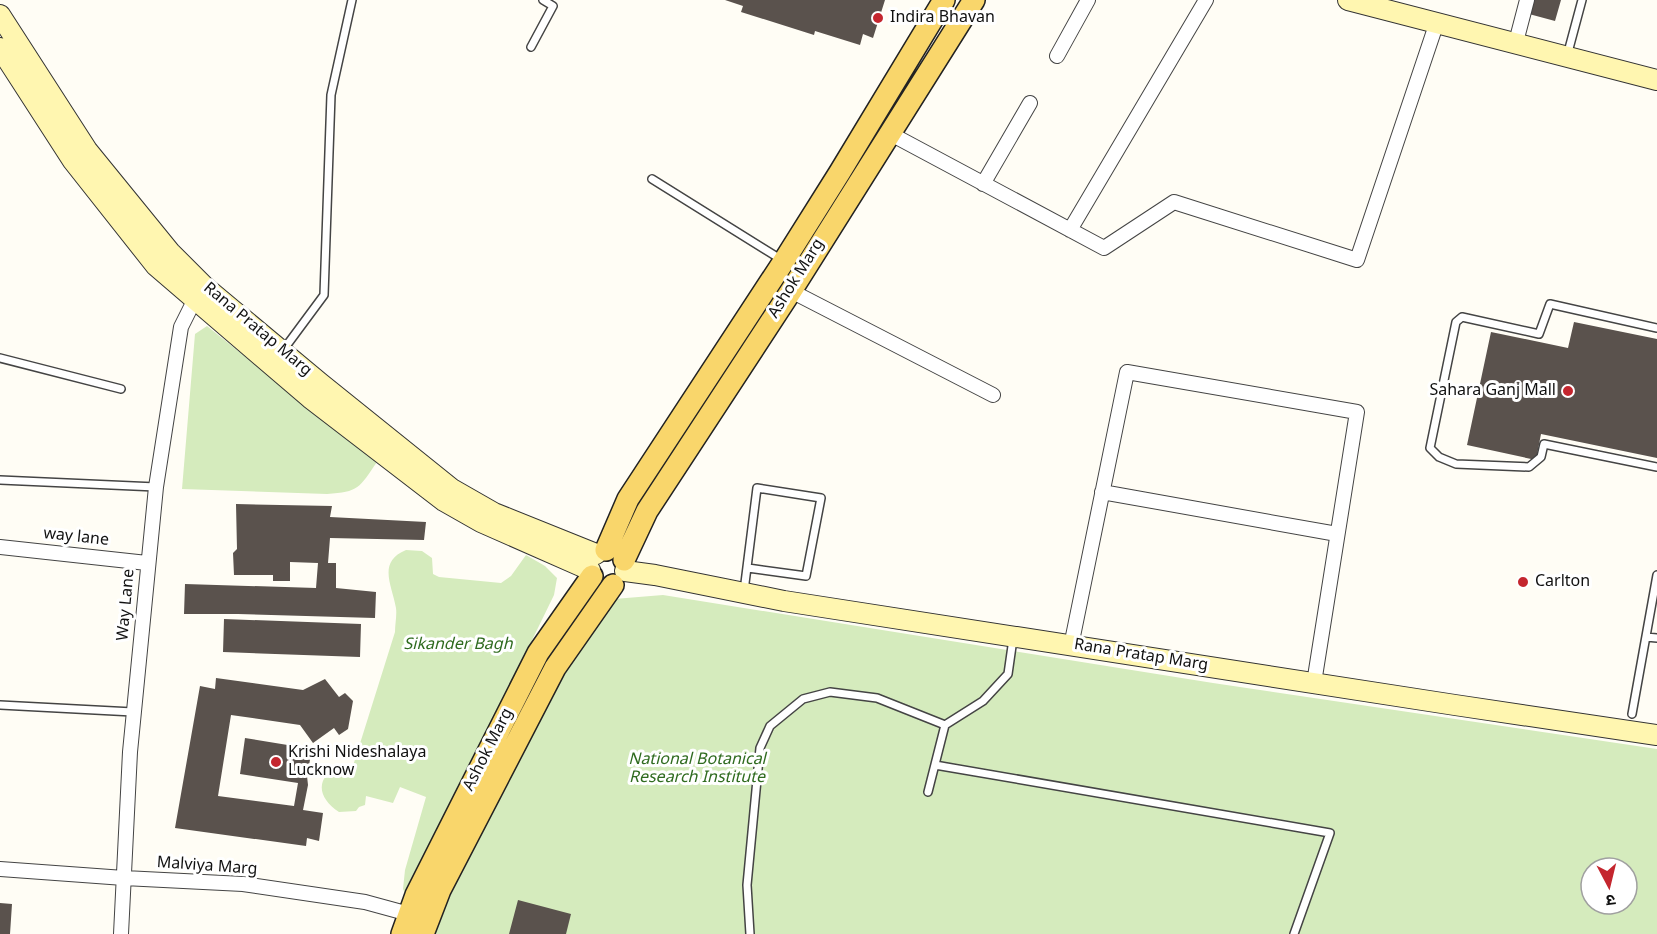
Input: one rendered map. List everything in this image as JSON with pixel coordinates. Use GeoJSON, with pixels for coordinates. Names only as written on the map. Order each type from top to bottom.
{"type":"FeatureCollection","features":[{"type":"Feature","properties":{"kind":"main road","name":"Ashok Marg"},"geometry":{"type":"LineString","coordinates":[[406,924],[416,895],[538,652],[596,563],[628,499],[847,162],[944,0]]}},
{"type":"Feature","properties":{"kind":"main road","name":"Ashok Marg"},"geometry":{"type":"LineString","coordinates":[[423,934],[440,890],[555,668],[621,572],[647,511],[790,291],[974,0]]}},
{"type":"Feature","properties":{"kind":"main road"},"geometry":{"type":"LineString","coordinates":[[617,552],[621,572],[601,584],[596,563],[617,552]]}},
{"type":"Feature","properties":{"kind":"street"},"geometry":{"type":"LineString","coordinates":[[1057,56],[1088,0]]}},
{"type":"Feature","properties":{"kind":"street"},"geometry":{"type":"LineString","coordinates":[[1070,230],[1206,0]]}},
{"type":"Feature","properties":{"kind":"street"},"geometry":{"type":"LineString","coordinates":[[1348,0],[1657,80]]}},
{"type":"Feature","properties":{"kind":"street"},"geometry":{"type":"LineString","coordinates":[[1516,42],[1527,0]]}},
{"type":"Feature","properties":{"kind":"street","name":"Rana Pratap Marg"},"geometry":{"type":"LineString","coordinates":[[0,15],[87,150],[170,252],[200,293],[310,398],[444,501],[481,522],[596,563]]}},
{"type":"Feature","properties":{"kind":"street"},"geometry":{"type":"LineString","coordinates":[[889,133],[1104,248],[1174,202],[1357,260],[1437,22]]}},
{"type":"Feature","properties":{"kind":"street","name":"Rana Pratap Marg"},"geometry":{"type":"LineString","coordinates":[[0,48],[72,161],[156,266],[200,293],[283,351],[452,489],[494,513],[596,563]]}},
{"type":"Feature","properties":{"kind":"street"},"geometry":{"type":"LineString","coordinates":[[983,184],[1030,103]]}},
{"type":"Feature","properties":{"kind":"street"},"geometry":{"type":"LineString","coordinates":[[790,291],[993,395]]}},
{"type":"Feature","properties":{"kind":"street","name":"Way Lane"},"geometry":{"type":"LineString","coordinates":[[121,934],[130,752],[156,487],[181,327],[200,293]]}},
{"type":"Feature","properties":{"kind":"street"},"geometry":{"type":"LineString","coordinates":[[1071,646],[1127,372],[1357,412],[1314,683]]}},
{"type":"Feature","properties":{"kind":"street"},"geometry":{"type":"LineString","coordinates":[[1102,492],[1337,534]]}},
{"type":"Feature","properties":{"kind":"street","name":"way lane"},"geometry":{"type":"LineString","coordinates":[[0,547],[147,563]]}},
{"type":"Feature","properties":{"kind":"street","name":"Rana Pratap Marg"},"geometry":{"type":"LineString","coordinates":[[621,572],[655,575],[744,594],[1071,646],[1657,735]]}},
{"type":"Feature","properties":{"kind":"street","name":"Malviya Marg"},"geometry":{"type":"LineString","coordinates":[[0,869],[243,884],[365,902],[406,924]]}},
{"type":"Feature","properties":{"kind":"lane"},"geometry":{"type":"LineString","coordinates":[[283,351],[324,295],[331,95],[352,0]]}},
{"type":"Feature","properties":{"kind":"lane"},"geometry":{"type":"LineString","coordinates":[[531,47],[554,6],[543,0]]}},
{"type":"Feature","properties":{"kind":"lane"},"geometry":{"type":"LineString","coordinates":[[1567,56],[1582,0]]}},
{"type":"Feature","properties":{"kind":"lane"},"geometry":{"type":"LineString","coordinates":[[652,179],[784,261]]}},
{"type":"Feature","properties":{"kind":"lane"},"geometry":{"type":"LineString","coordinates":[[1657,328],[1550,304],[1539,334],[1462,317],[1456,322],[1430,448],[1439,457],[1456,464],[1529,467],[1541,457],[1544,444],[1657,467]]}},
{"type":"Feature","properties":{"kind":"lane"},"geometry":{"type":"LineString","coordinates":[[0,358],[121,389]]}},
{"type":"Feature","properties":{"kind":"lane"},"geometry":{"type":"LineString","coordinates":[[0,480],[156,487]]}},
{"type":"Feature","properties":{"kind":"lane"},"geometry":{"type":"LineString","coordinates":[[744,594],[758,488],[821,498],[807,576],[748,567]]}},
{"type":"Feature","properties":{"kind":"lane"},"geometry":{"type":"LineString","coordinates":[[1632,714],[1657,575]]}},
{"type":"Feature","properties":{"kind":"lane"},"geometry":{"type":"LineString","coordinates":[[928,792],[945,725],[983,701],[1008,674],[1014,637]]}},
{"type":"Feature","properties":{"kind":"lane"},"geometry":{"type":"LineString","coordinates":[[1646,637],[1657,638]]}},
{"type":"Feature","properties":{"kind":"lane"},"geometry":{"type":"LineString","coordinates":[[750,934],[747,885],[760,748],[770,726],[803,699],[830,692],[877,698],[945,725]]}},
{"type":"Feature","properties":{"kind":"lane"},"geometry":{"type":"LineString","coordinates":[[0,705],[134,712]]}},
{"type":"Feature","properties":{"kind":"lane"},"geometry":{"type":"LineString","coordinates":[[934,765],[1330,833],[1294,934]]}},
{"type":"Feature","properties":{"kind":"green space"},"geometry":{"type":"Polygon","coordinates":[[[207,326],[377,462],[362,483],[346,492],[327,494],[182,489],[195,334],[207,326]]]}},
{"type":"Feature","properties":{"kind":"green space","name":"Sikander Bagh"},"geometry":{"type":"Polygon","coordinates":[[[406,550],[422,551],[432,558],[433,574],[439,577],[501,583],[511,576],[526,555],[545,566],[557,578],[554,595],[407,897],[403,889],[405,870],[426,797],[400,787],[393,803],[366,796],[365,805],[356,811],[339,812],[326,800],[322,787],[323,781],[333,770],[342,765],[352,769],[395,632],[396,608],[389,568],[397,555],[406,550]]]}},
{"type":"Feature","properties":{"kind":"green space","name":"National Botanical Research Institute"},"geometry":{"type":"Polygon","coordinates":[[[663,595],[1213,683],[1657,749],[1657,934],[431,934],[570,654],[614,599],[663,595]]]}},
{"type":"Feature","properties":{"kind":"building"},"geometry":{"type":"Polygon","coordinates":[[[725,0],[885,0],[873,38],[863,34],[860,45],[815,31],[814,35],[741,12],[743,6],[725,0]]]}},
{"type":"Feature","properties":{"kind":"building"},"geometry":{"type":"Polygon","coordinates":[[[1532,0],[1561,0],[1555,21],[1529,14],[1532,0]]]}},
{"type":"Feature","properties":{"kind":"building","name":"Sahara Ganj Mall"},"geometry":{"type":"Polygon","coordinates":[[[1574,322],[1657,339],[1657,458],[1541,434],[1536,460],[1467,445],[1491,332],[1568,348],[1574,322]]]}},
{"type":"Feature","properties":{"kind":"building"},"geometry":{"type":"Polygon","coordinates":[[[236,504],[332,506],[330,517],[426,522],[424,540],[330,538],[328,563],[336,563],[336,588],[376,592],[375,618],[184,614],[185,584],[316,588],[318,563],[290,562],[290,581],[273,581],[273,575],[234,575],[233,553],[237,549],[236,504]]]}},
{"type":"Feature","properties":{"kind":"building"},"geometry":{"type":"Polygon","coordinates":[[[224,619],[361,624],[360,657],[223,652],[224,619]]]}},
{"type":"Feature","properties":{"kind":"building","name":"Krishi Nideshalaya Lucknow"},"geometry":{"type":"Polygon","coordinates":[[[216,678],[303,690],[325,679],[339,697],[345,693],[353,701],[348,729],[339,735],[334,728],[313,743],[300,725],[231,715],[218,796],[294,806],[298,783],[240,774],[245,738],[312,749],[303,810],[323,813],[319,841],[307,838],[306,846],[175,828],[200,686],[215,689],[216,678]]]}},
{"type":"Feature","properties":{"kind":"building"},"geometry":{"type":"Polygon","coordinates":[[[518,900],[571,914],[566,934],[509,934],[518,900]]]}},
{"type":"Feature","properties":{"kind":"building"},"geometry":{"type":"Polygon","coordinates":[[[0,903],[12,904],[10,934],[0,934],[0,903]]]}},
{"type":"Feature","properties":{"kind":"place","name":"Indira Bhavan"},"geometry":{"type":"Point","coordinates":[878,18]}},
{"type":"Feature","properties":{"kind":"place","name":"Sahara Ganj Mall"},"geometry":{"type":"Point","coordinates":[1568,391]}},
{"type":"Feature","properties":{"kind":"place","name":"Carlton"},"geometry":{"type":"Point","coordinates":[1523,582]}},
{"type":"Feature","properties":{"kind":"place","name":"Krishi Nideshalaya Lucknow"},"geometry":{"type":"Point","coordinates":[276,762]}}]}
